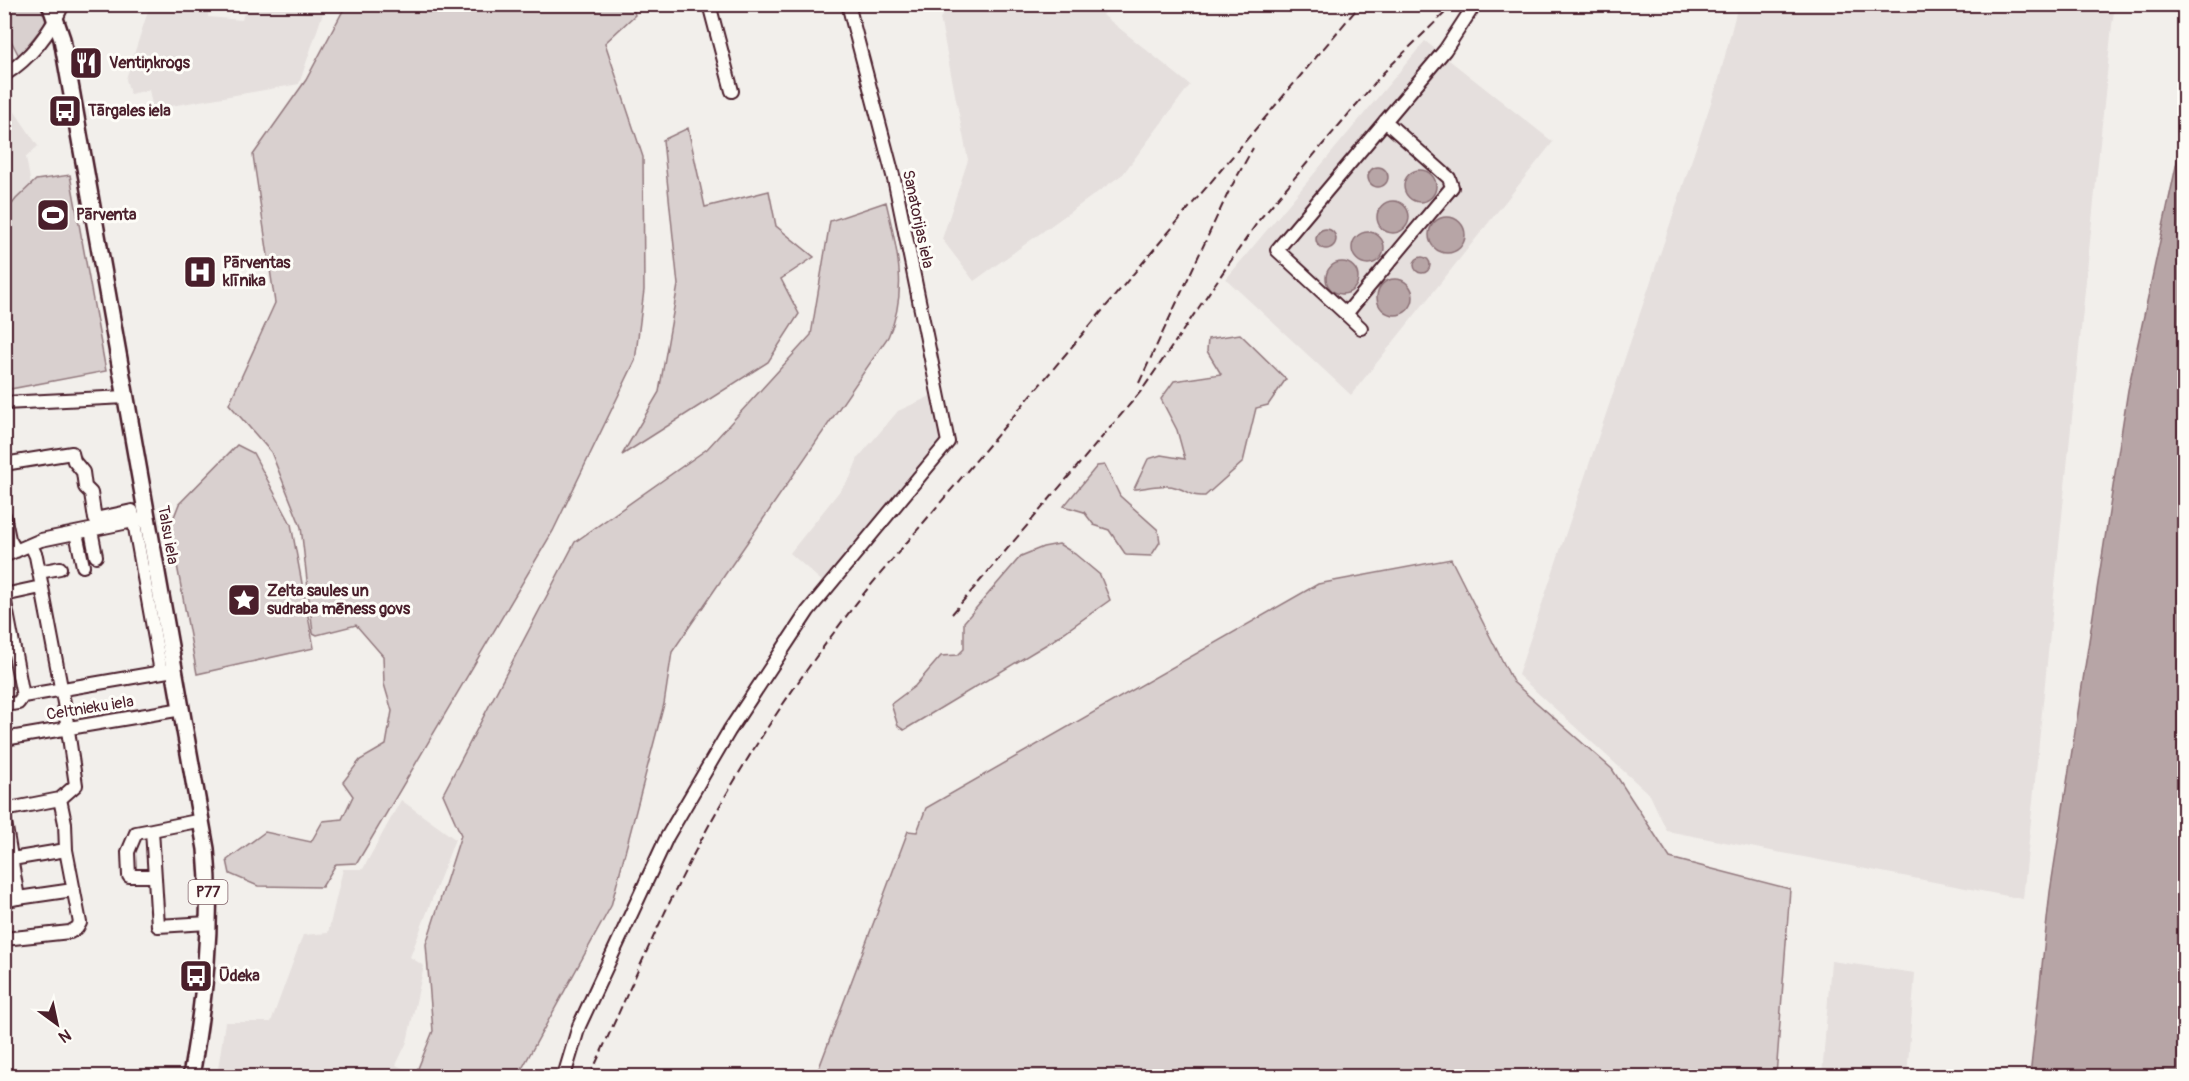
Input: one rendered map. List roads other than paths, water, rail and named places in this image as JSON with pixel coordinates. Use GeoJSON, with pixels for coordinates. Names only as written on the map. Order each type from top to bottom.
{"type":"FeatureCollection","features":[{"type":"Feature","properties":{"kind":"main road","name":"Talsu iela"},"geometry":{"type":"LineString","coordinates":[[50,4],[64,54],[126,397],[141,519],[168,671],[182,709],[202,820],[207,864],[208,923],[202,1016],[191,1077]]}},
{"type":"Feature","properties":{"kind":"street"},"geometry":{"type":"LineString","coordinates":[[4,75],[26,58],[56,20],[63,4]]}},
{"type":"Feature","properties":{"kind":"street"},"geometry":{"type":"LineString","coordinates":[[709,4],[732,91]]}},
{"type":"Feature","properties":{"kind":"street","name":"Sanatorijas iela"},"geometry":{"type":"LineString","coordinates":[[564,1077],[579,1026],[667,837],[729,731],[808,611],[948,442],[895,183],[848,4]]}},
{"type":"Feature","properties":{"kind":"street"},"geometry":{"type":"LineString","coordinates":[[1361,328],[1277,250],[1445,50],[1475,4]]}},
{"type":"Feature","properties":{"kind":"street"},"geometry":{"type":"LineString","coordinates":[[1346,314],[1452,187],[1449,178],[1385,121]]}},
{"type":"Feature","properties":{"kind":"street"},"geometry":{"type":"LineString","coordinates":[[4,403],[126,397]]}},
{"type":"Feature","properties":{"kind":"street"},"geometry":{"type":"LineString","coordinates":[[4,464],[72,453],[74,461],[83,472],[85,487],[90,493],[96,556]]}},
{"type":"Feature","properties":{"kind":"street"},"geometry":{"type":"LineString","coordinates":[[4,515],[10,553],[41,540],[76,533],[94,526],[141,519]]}},
{"type":"Feature","properties":{"kind":"street"},"geometry":{"type":"LineString","coordinates":[[76,533],[83,566]]}},
{"type":"Feature","properties":{"kind":"street"},"geometry":{"type":"LineString","coordinates":[[4,810],[60,799],[76,785],[61,689],[36,556],[31,545]]}},
{"type":"Feature","properties":{"kind":"street"},"geometry":{"type":"LineString","coordinates":[[39,572],[60,568]]}},
{"type":"Feature","properties":{"kind":"street"},"geometry":{"type":"LineString","coordinates":[[23,696],[4,596],[41,587]]}},
{"type":"Feature","properties":{"kind":"street"},"geometry":{"type":"LineString","coordinates":[[4,705],[18,703],[23,696],[168,671]]}},
{"type":"Feature","properties":{"kind":"street","name":"Celtnieku iela"},"geometry":{"type":"LineString","coordinates":[[4,739],[182,709]]}},
{"type":"Feature","properties":{"kind":"street"},"geometry":{"type":"LineString","coordinates":[[4,939],[70,932],[80,923],[66,850],[65,823],[60,799]]}},
{"type":"Feature","properties":{"kind":"street"},"geometry":{"type":"LineString","coordinates":[[4,816],[18,898]]}},
{"type":"Feature","properties":{"kind":"street"},"geometry":{"type":"LineString","coordinates":[[154,876],[129,876],[128,852],[136,833],[202,820]]}},
{"type":"Feature","properties":{"kind":"street"},"geometry":{"type":"LineString","coordinates":[[152,830],[158,926],[208,923]]}},
{"type":"Feature","properties":{"kind":"street"},"geometry":{"type":"LineString","coordinates":[[12,859],[66,850]]}},
{"type":"Feature","properties":{"kind":"street"},"geometry":{"type":"LineString","coordinates":[[4,901],[73,890]]}},
{"type":"Feature","properties":{"kind":"railway"},"geometry":{"type":"LineString","coordinates":[[590,1076],[657,929],[700,842],[737,776],[777,713],[820,652],[865,592],[1361,4]]}},
{"type":"Feature","properties":{"kind":"railway"},"geometry":{"type":"LineString","coordinates":[[952,614],[1142,390],[1259,220],[1384,72],[1454,4]]}},
{"type":"Feature","properties":{"kind":"railway"},"geometry":{"type":"LineString","coordinates":[[1139,383],[1229,191],[1253,148]]}},
{"type":"Feature","properties":{"kind":"place","name":"Ventiņkrogs"},"geometry":{"type":"Point","coordinates":[86,63]}},
{"type":"Feature","properties":{"kind":"place","name":"Tārgales iela"},"geometry":{"type":"Point","coordinates":[65,111]}},
{"type":"Feature","properties":{"kind":"place","name":"Pārventa"},"geometry":{"type":"Point","coordinates":[53,215]}},
{"type":"Feature","properties":{"kind":"place","name":"Pārventas klīnika"},"geometry":{"type":"Point","coordinates":[200,272]}},
{"type":"Feature","properties":{"kind":"place","name":"Zelta saules un sudraba mēness govs"},"geometry":{"type":"Point","coordinates":[244,600]}},
{"type":"Feature","properties":{"kind":"place","name":"Ūdeka"},"geometry":{"type":"Point","coordinates":[196,976]}}]}
